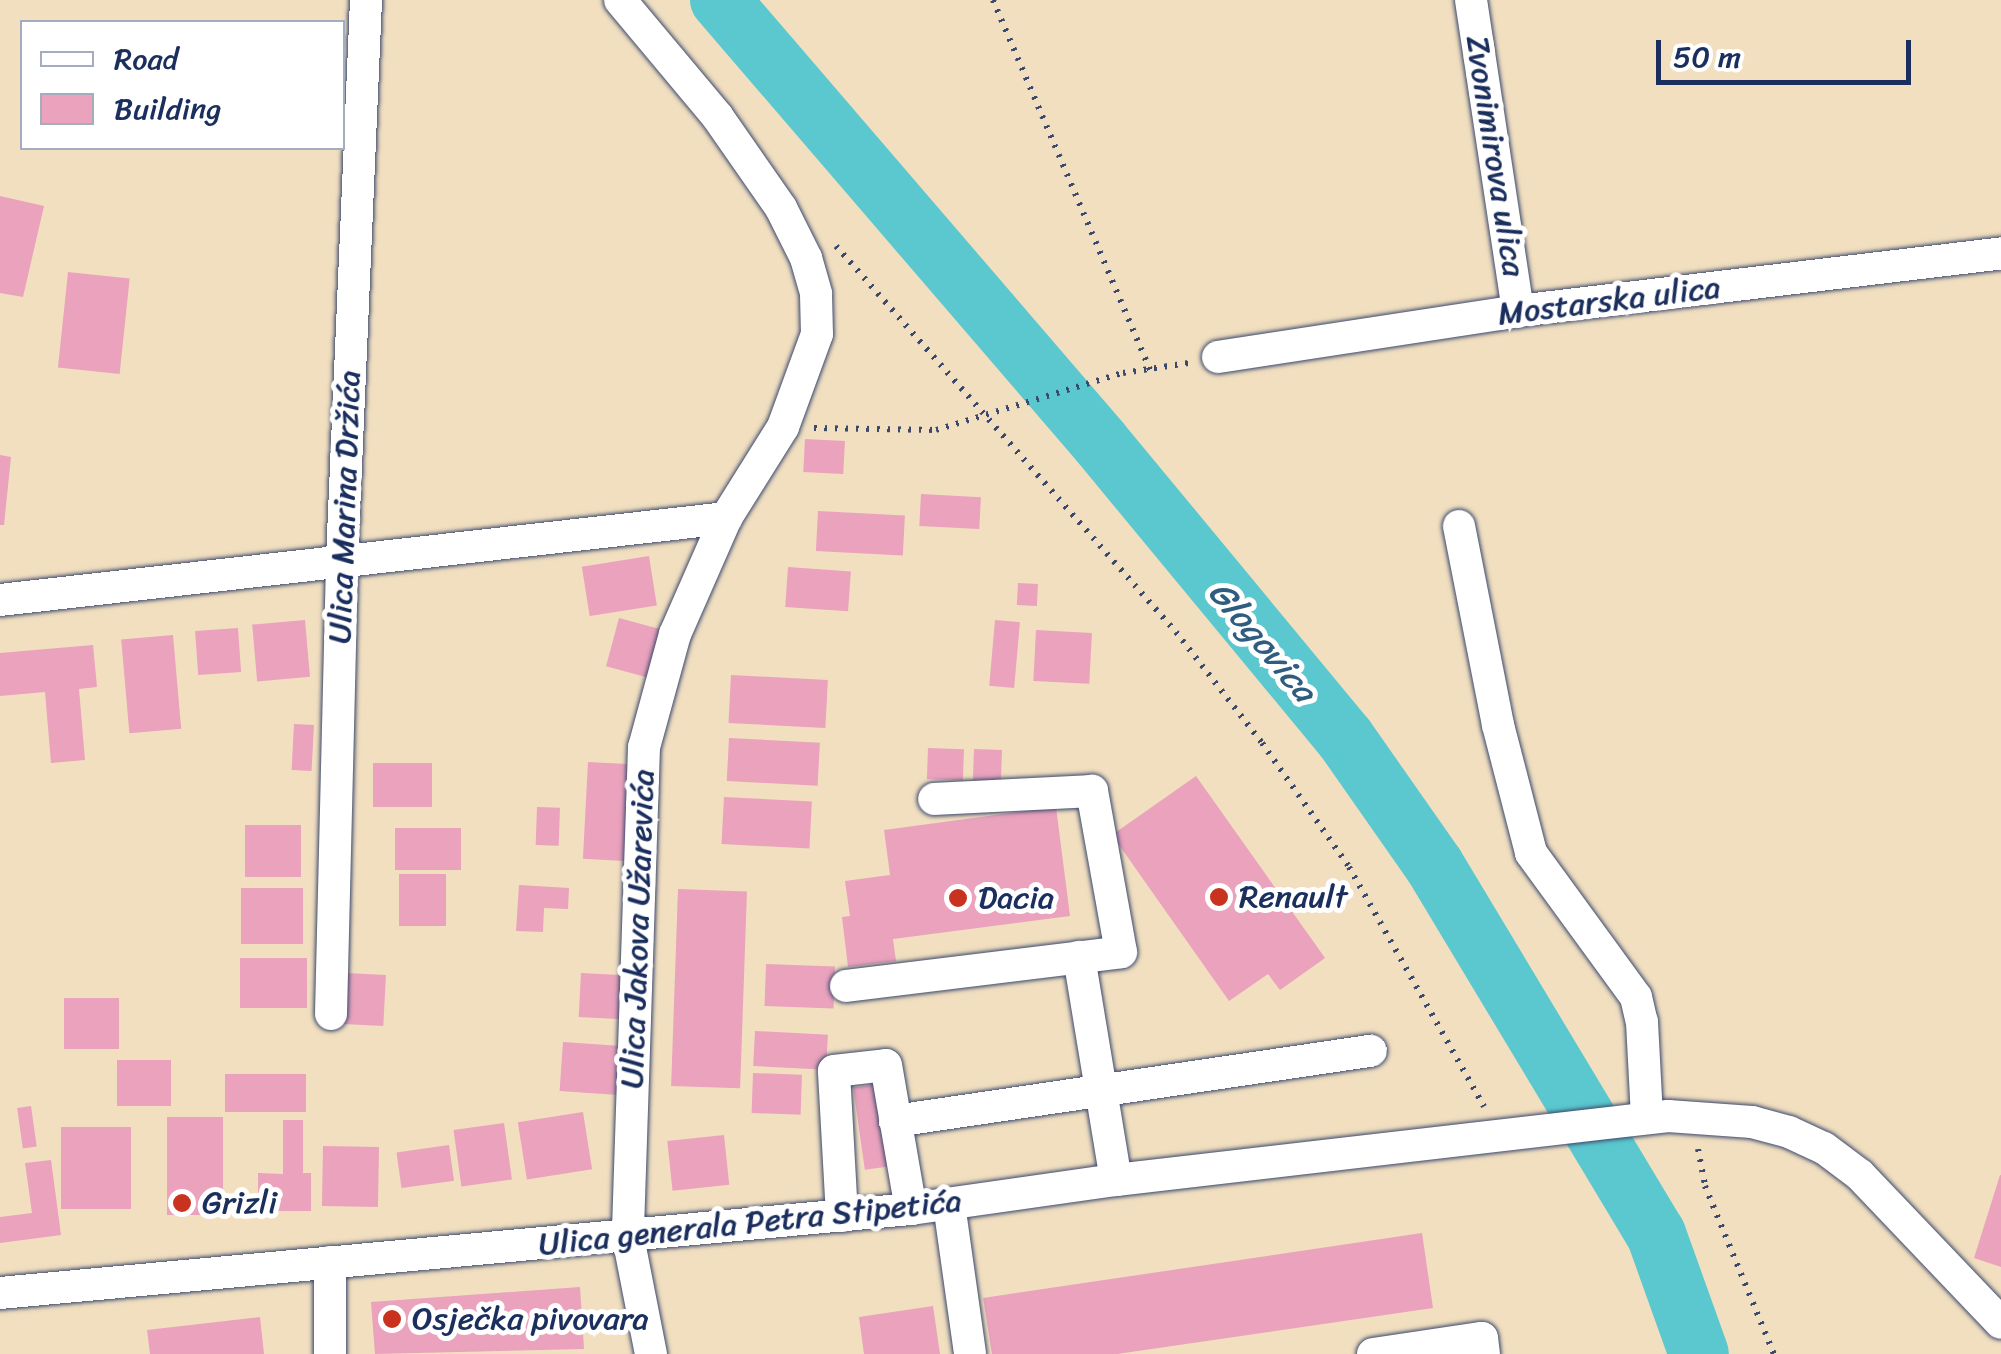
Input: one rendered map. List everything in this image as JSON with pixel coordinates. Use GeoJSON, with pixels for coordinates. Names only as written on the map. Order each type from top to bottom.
{"type":"FeatureCollection","features":[{"type":"Feature","properties":{"kind":"street","name":"Ulica Marina Držića"},"geometry":{"type":"LineString","coordinates":[[332,1014],[342,559],[366,0]]}},
{"type":"Feature","properties":{"kind":"street","name":"Ulica Jakova Užarevića"},"geometry":{"type":"LineString","coordinates":[[620,0],[717,116],[790,224],[816,294],[817,334],[783,427],[726,518],[675,634],[644,747],[628,1237],[651,1354]]}},
{"type":"Feature","properties":{"kind":"street","name":"Zvonimirova ulica"},"geometry":{"type":"LineString","coordinates":[[1471,0],[1518,312]]}},
{"type":"Feature","properties":{"kind":"street","name":"Mostarska ulica"},"geometry":{"type":"LineString","coordinates":[[1218,356],[1518,312],[2001,253]]}},
{"type":"Feature","properties":{"kind":"street"},"geometry":{"type":"LineString","coordinates":[[0,600],[726,518]]}},
{"type":"Feature","properties":{"kind":"street"},"geometry":{"type":"LineString","coordinates":[[1459,526],[1498,725],[1531,853],[1636,996],[1669,1117]]}},
{"type":"Feature","properties":{"kind":"street"},"geometry":{"type":"LineString","coordinates":[[846,986],[1120,952],[1092,792],[934,798]]}},
{"type":"Feature","properties":{"kind":"street"},"geometry":{"type":"LineString","coordinates":[[1079,957],[1116,1180]]}},
{"type":"Feature","properties":{"kind":"street"},"geometry":{"type":"LineString","coordinates":[[896,1122],[1371,1051]]}},
{"type":"Feature","properties":{"kind":"street"},"geometry":{"type":"LineString","coordinates":[[842,1216],[834,1071],[886,1065],[910,1210]]}},
{"type":"Feature","properties":{"kind":"street","name":"Ulica generala Petra Stipetića"},"geometry":{"type":"LineString","coordinates":[[0,1292],[910,1210],[1116,1180],[1669,1117],[1752,1122],[1790,1132],[1824,1148],[1860,1174],[2001,1323]]}},
{"type":"Feature","properties":{"kind":"street"},"geometry":{"type":"LineString","coordinates":[[948,1204],[970,1354]]}},
{"type":"Feature","properties":{"kind":"street"},"geometry":{"type":"LineString","coordinates":[[330,1262],[330,1354]]}},
{"type":"Feature","properties":{"kind":"street"},"geometry":{"type":"LineString","coordinates":[[1372,1354],[1482,1338],[1484,1354]]}},
{"type":"Feature","properties":{"kind":"path"},"geometry":{"type":"LineString","coordinates":[[993,0],[1150,370]]}},
{"type":"Feature","properties":{"kind":"path"},"geometry":{"type":"LineString","coordinates":[[790,224],[815,230],[846,253],[1176,632],[1262,743],[1349,867],[1498,1135]]}},
{"type":"Feature","properties":{"kind":"path"},"geometry":{"type":"LineString","coordinates":[[783,427],[936,430],[1123,373],[1218,356]]}},
{"type":"Feature","properties":{"kind":"path"},"geometry":{"type":"LineString","coordinates":[[1669,1117],[1705,1186],[1774,1354]]}},
{"type":"Feature","properties":{"kind":"building"},"geometry":{"type":"Polygon","coordinates":[[[0,196],[44,206],[23,297],[0,293],[0,196]]]}},
{"type":"Feature","properties":{"kind":"building"},"geometry":{"type":"Polygon","coordinates":[[[68,272],[130,278],[120,374],[58,367],[68,272]]]}},
{"type":"Feature","properties":{"kind":"building"},"geometry":{"type":"Polygon","coordinates":[[[805,439],[845,441],[843,474],[803,472],[805,439]]]}},
{"type":"Feature","properties":{"kind":"building"},"geometry":{"type":"Polygon","coordinates":[[[0,455],[11,457],[4,525],[0,525],[0,455]]]}},
{"type":"Feature","properties":{"kind":"building"},"geometry":{"type":"Polygon","coordinates":[[[921,494],[981,497],[979,529],[919,526],[921,494]]]}},
{"type":"Feature","properties":{"kind":"building"},"geometry":{"type":"Polygon","coordinates":[[[818,511],[905,516],[903,555],[816,551],[818,511]]]}},
{"type":"Feature","properties":{"kind":"building"},"geometry":{"type":"Polygon","coordinates":[[[649,556],[657,605],[590,616],[582,567],[649,556]]]}},
{"type":"Feature","properties":{"kind":"building"},"geometry":{"type":"Polygon","coordinates":[[[788,567],[851,571],[848,611],[785,607],[788,567]]]}},
{"type":"Feature","properties":{"kind":"building"},"geometry":{"type":"Polygon","coordinates":[[[1018,583],[1038,584],[1037,606],[1017,605],[1018,583]]]}},
{"type":"Feature","properties":{"kind":"building"},"geometry":{"type":"Polygon","coordinates":[[[619,618],[663,630],[650,678],[606,666],[619,618]]]}},
{"type":"Feature","properties":{"kind":"building"},"geometry":{"type":"Polygon","coordinates":[[[305,620],[310,677],[257,681],[252,625],[305,620]]]}},
{"type":"Feature","properties":{"kind":"building"},"geometry":{"type":"Polygon","coordinates":[[[995,620],[1020,622],[1014,688],[989,686],[995,620]]]}},
{"type":"Feature","properties":{"kind":"building"},"geometry":{"type":"Polygon","coordinates":[[[238,628],[241,672],[198,675],[195,631],[238,628]]]}},
{"type":"Feature","properties":{"kind":"building"},"geometry":{"type":"Polygon","coordinates":[[[1036,630],[1092,633],[1089,684],[1033,681],[1036,630]]]}},
{"type":"Feature","properties":{"kind":"building"},"geometry":{"type":"Polygon","coordinates":[[[173,635],[181,729],[129,733],[121,640],[173,635]]]}},
{"type":"Feature","properties":{"kind":"building"},"geometry":{"type":"Polygon","coordinates":[[[93,645],[97,687],[79,689],[85,760],[51,763],[45,692],[0,696],[0,653],[93,645]]]}},
{"type":"Feature","properties":{"kind":"building"},"geometry":{"type":"Polygon","coordinates":[[[731,675],[828,680],[825,728],[728,723],[731,675]]]}},
{"type":"Feature","properties":{"kind":"building"},"geometry":{"type":"Polygon","coordinates":[[[294,724],[314,725],[312,771],[292,770],[294,724]]]}},
{"type":"Feature","properties":{"kind":"building"},"geometry":{"type":"Polygon","coordinates":[[[729,738],[820,743],[818,786],[727,781],[729,738]]]}},
{"type":"Feature","properties":{"kind":"building"},"geometry":{"type":"Polygon","coordinates":[[[928,748],[964,749],[963,780],[927,779],[928,748]]]}},
{"type":"Feature","properties":{"kind":"building"},"geometry":{"type":"Polygon","coordinates":[[[974,749],[1002,750],[1001,789],[973,788],[974,749]]]}},
{"type":"Feature","properties":{"kind":"building"},"geometry":{"type":"Polygon","coordinates":[[[588,762],[638,765],[633,861],[583,859],[588,762]]]}},
{"type":"Feature","properties":{"kind":"building"},"geometry":{"type":"Polygon","coordinates":[[[373,763],[432,763],[432,807],[373,807],[373,763]]]}},
{"type":"Feature","properties":{"kind":"building","name":"Renault"},"geometry":{"type":"Polygon","coordinates":[[[1196,776],[1325,958],[1280,990],[1268,974],[1229,1001],[1112,835],[1196,776]]]}},
{"type":"Feature","properties":{"kind":"building"},"geometry":{"type":"Polygon","coordinates":[[[724,797],[812,802],[809,849],[722,844],[724,797]]]}},
{"type":"Feature","properties":{"kind":"building"},"geometry":{"type":"Polygon","coordinates":[[[537,807],[560,808],[559,846],[536,845],[537,807]]]}},
{"type":"Feature","properties":{"kind":"building","name":"Dacia"},"geometry":{"type":"Polygon","coordinates":[[[1056,807],[1070,916],[893,939],[896,961],[848,967],[842,917],[850,916],[845,881],[890,875],[884,830],[1056,807]]]}},
{"type":"Feature","properties":{"kind":"building"},"geometry":{"type":"Polygon","coordinates":[[[245,825],[301,825],[301,877],[245,877],[245,825]]]}},
{"type":"Feature","properties":{"kind":"building"},"geometry":{"type":"Polygon","coordinates":[[[395,828],[461,828],[461,870],[395,870],[395,828]]]}},
{"type":"Feature","properties":{"kind":"building"},"geometry":{"type":"Polygon","coordinates":[[[399,874],[446,874],[446,926],[399,926],[399,874]]]}},
{"type":"Feature","properties":{"kind":"building"},"geometry":{"type":"Polygon","coordinates":[[[519,885],[569,888],[568,909],[544,908],[543,932],[516,931],[519,885]]]}},
{"type":"Feature","properties":{"kind":"building"},"geometry":{"type":"Polygon","coordinates":[[[241,888],[303,888],[303,944],[241,944],[241,888]]]}},
{"type":"Feature","properties":{"kind":"building"},"geometry":{"type":"Polygon","coordinates":[[[678,889],[747,891],[740,1088],[671,1086],[678,889]]]}},
{"type":"Feature","properties":{"kind":"building"},"geometry":{"type":"Polygon","coordinates":[[[240,958],[307,958],[307,1008],[240,1008],[240,958]]]}},
{"type":"Feature","properties":{"kind":"building"},"geometry":{"type":"Polygon","coordinates":[[[766,964],[835,966],[833,1008],[765,1006],[766,964]]]}},
{"type":"Feature","properties":{"kind":"building"},"geometry":{"type":"Polygon","coordinates":[[[346,973],[386,975],[383,1026],[343,1024],[346,973]]]}},
{"type":"Feature","properties":{"kind":"building"},"geometry":{"type":"Polygon","coordinates":[[[581,973],[625,975],[623,1019],[579,1017],[581,973]]]}},
{"type":"Feature","properties":{"kind":"building"},"geometry":{"type":"Polygon","coordinates":[[[64,998],[119,998],[119,1049],[64,1049],[64,998]]]}},
{"type":"Feature","properties":{"kind":"building"},"geometry":{"type":"Polygon","coordinates":[[[755,1031],[828,1035],[826,1070],[753,1066],[755,1031]]]}},
{"type":"Feature","properties":{"kind":"building"},"geometry":{"type":"Polygon","coordinates":[[[563,1042],[625,1046],[621,1095],[560,1091],[563,1042]]]}},
{"type":"Feature","properties":{"kind":"building"},"geometry":{"type":"Polygon","coordinates":[[[117,1060],[171,1060],[171,1106],[117,1106],[117,1060]]]}},
{"type":"Feature","properties":{"kind":"building"},"geometry":{"type":"Polygon","coordinates":[[[753,1073],[802,1075],[801,1115],[752,1113],[753,1073]]]}},
{"type":"Feature","properties":{"kind":"building"},"geometry":{"type":"Polygon","coordinates":[[[225,1074],[306,1074],[306,1112],[225,1112],[225,1074]]]}},
{"type":"Feature","properties":{"kind":"building"},"geometry":{"type":"Polygon","coordinates":[[[879,1084],[891,1166],[865,1170],[853,1088],[879,1084]]]}},
{"type":"Feature","properties":{"kind":"building"},"geometry":{"type":"Polygon","coordinates":[[[31,1106],[37,1147],[23,1149],[17,1108],[31,1106]]]}},
{"type":"Feature","properties":{"kind":"building"},"geometry":{"type":"Polygon","coordinates":[[[583,1112],[592,1169],[527,1180],[518,1122],[583,1112]]]}},
{"type":"Feature","properties":{"kind":"building"},"geometry":{"type":"Polygon","coordinates":[[[167,1117],[223,1117],[223,1215],[167,1215],[167,1117]]]}},
{"type":"Feature","properties":{"kind":"building"},"geometry":{"type":"Polygon","coordinates":[[[283,1120],[303,1120],[303,1173],[311,1173],[311,1211],[258,1211],[258,1173],[283,1174],[283,1120]]]}},
{"type":"Feature","properties":{"kind":"building"},"geometry":{"type":"Polygon","coordinates":[[[504,1123],[512,1179],[461,1187],[453,1130],[504,1123]]]}},
{"type":"Feature","properties":{"kind":"building"},"geometry":{"type":"Polygon","coordinates":[[[61,1127],[131,1127],[131,1209],[61,1209],[61,1127]]]}},
{"type":"Feature","properties":{"kind":"building"},"geometry":{"type":"Polygon","coordinates":[[[724,1135],[729,1185],[673,1191],[667,1141],[724,1135]]]}},
{"type":"Feature","properties":{"kind":"building"},"geometry":{"type":"Polygon","coordinates":[[[449,1145],[454,1181],[402,1188],[397,1152],[449,1145]]]}},
{"type":"Feature","properties":{"kind":"building"},"geometry":{"type":"Polygon","coordinates":[[[323,1146],[379,1147],[378,1207],[322,1206],[323,1146]]]}},
{"type":"Feature","properties":{"kind":"building"},"geometry":{"type":"Polygon","coordinates":[[[51,1160],[61,1235],[0,1243],[0,1217],[32,1213],[25,1163],[51,1160]]]}},
{"type":"Feature","properties":{"kind":"building"},"geometry":{"type":"Polygon","coordinates":[[[2001,1175],[2001,1267],[1974,1258],[2001,1175]]]}},
{"type":"Feature","properties":{"kind":"building"},"geometry":{"type":"Polygon","coordinates":[[[1422,1233],[1433,1308],[1117,1354],[992,1354],[983,1298],[1422,1233]]]}},
{"type":"Feature","properties":{"kind":"building"},"geometry":{"type":"Polygon","coordinates":[[[580,1287],[584,1349],[375,1354],[371,1302],[580,1287]]]}},
{"type":"Feature","properties":{"kind":"building"},"geometry":{"type":"Polygon","coordinates":[[[933,1306],[940,1354],[864,1354],[859,1317],[933,1306]]]}},
{"type":"Feature","properties":{"kind":"building"},"geometry":{"type":"Polygon","coordinates":[[[260,1317],[264,1354],[150,1354],[147,1330],[260,1317]]]}},
{"type":"Feature","properties":{"kind":"waterway","name":"Glogovica"},"geometry":{"type":"LineString","coordinates":[[720,0],[1100,442],[1345,738],[1434,865],[1656,1234],[1699,1354]]}},
{"type":"Feature","properties":{"kind":"place","name":"Renault"},"geometry":{"type":"Point","coordinates":[1219,897]}},
{"type":"Feature","properties":{"kind":"place","name":"Dacia"},"geometry":{"type":"Point","coordinates":[958,898]}},
{"type":"Feature","properties":{"kind":"place","name":"Grizli"},"geometry":{"type":"Point","coordinates":[182,1203]}},
{"type":"Feature","properties":{"kind":"place","name":"Osječka pivovara"},"geometry":{"type":"Point","coordinates":[392,1319]}}]}
